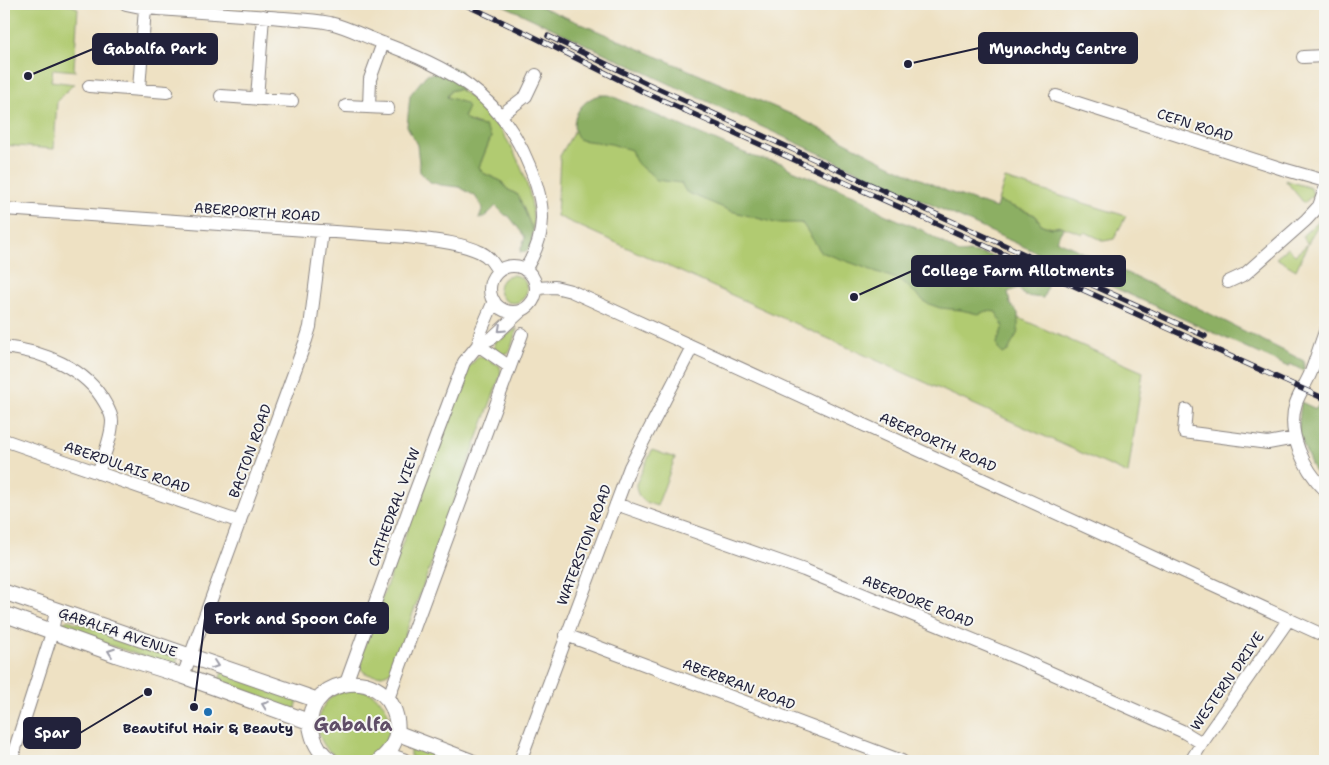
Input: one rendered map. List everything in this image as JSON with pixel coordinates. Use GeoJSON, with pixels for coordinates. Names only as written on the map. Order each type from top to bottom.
{"type":"FeatureCollection","features":[{"type":"Feature","properties":{"kind":"street"},"geometry":{"type":"LineString","coordinates":[[126,4],[145,8],[205,8],[332,24],[421,58],[452,73],[473,89],[509,125],[525,154],[542,209],[540,240],[526,270]]}},
{"type":"Feature","properties":{"kind":"street"},"geometry":{"type":"LineString","coordinates":[[139,90],[145,8]]}},
{"type":"Feature","properties":{"kind":"street"},"geometry":{"type":"LineString","coordinates":[[257,99],[263,16]]}},
{"type":"Feature","properties":{"kind":"street"},"geometry":{"type":"LineString","coordinates":[[369,107],[370,80],[383,43]]}},
{"type":"Feature","properties":{"kind":"street"},"geometry":{"type":"LineString","coordinates":[[1303,57],[1325,56]]}},
{"type":"Feature","properties":{"kind":"street"},"geometry":{"type":"LineString","coordinates":[[500,116],[526,96],[536,75]]}},
{"type":"Feature","properties":{"kind":"street"},"geometry":{"type":"LineString","coordinates":[[89,86],[167,92]]}},
{"type":"Feature","properties":{"kind":"street"},"geometry":{"type":"LineString","coordinates":[[221,96],[292,101]]}},
{"type":"Feature","properties":{"kind":"street","name":"CEFN ROAD"},"geometry":{"type":"LineString","coordinates":[[1056,96],[1283,170],[1325,181]]}},
{"type":"Feature","properties":{"kind":"street"},"geometry":{"type":"LineString","coordinates":[[346,106],[388,108]]}},
{"type":"Feature","properties":{"kind":"street"},"geometry":{"type":"LineString","coordinates":[[1228,282],[1245,274],[1306,220],[1319,206],[1325,190]]}},
{"type":"Feature","properties":{"kind":"street","name":"ABERPORTH ROAD"},"geometry":{"type":"LineString","coordinates":[[4,209],[407,237],[454,244],[480,252],[492,260],[498,271]]}},
{"type":"Feature","properties":{"kind":"street","name":"BACTON ROAD"},"geometry":{"type":"LineString","coordinates":[[183,676],[306,340],[310,327],[322,231]]}},
{"type":"Feature","properties":{"kind":"street"},"geometry":{"type":"LineString","coordinates":[[512,266],[526,270],[531,274],[536,288],[532,301],[522,310],[509,311],[503,309],[494,301],[490,289],[494,276],[498,271],[512,266]]}},
{"type":"Feature","properties":{"kind":"street","name":"ABERPORTH ROAD"},"geometry":{"type":"LineString","coordinates":[[536,288],[555,287],[570,291],[1325,636]]}},
{"type":"Feature","properties":{"kind":"street","name":"CATHEDRAL VIEW"},"geometry":{"type":"LineString","coordinates":[[478,345],[481,331],[494,301]]}},
{"type":"Feature","properties":{"kind":"street","name":"CATHEDRAL VIEW"},"geometry":{"type":"LineString","coordinates":[[346,683],[464,362],[478,345],[492,338],[522,310]]}},
{"type":"Feature","properties":{"kind":"street"},"geometry":{"type":"LineString","coordinates":[[1325,332],[1312,371],[1296,402],[1293,425],[1295,438],[1306,466],[1325,490]]}},
{"type":"Feature","properties":{"kind":"street"},"geometry":{"type":"LineString","coordinates":[[388,699],[522,334]]}},
{"type":"Feature","properties":{"kind":"street"},"geometry":{"type":"LineString","coordinates":[[478,345],[510,367]]}},
{"type":"Feature","properties":{"kind":"street"},"geometry":{"type":"LineString","coordinates":[[4,347],[34,352],[51,359],[88,381],[99,392],[112,418],[112,430],[98,473]]}},
{"type":"Feature","properties":{"kind":"street","name":"WATERSTON ROAD"},"geometry":{"type":"LineString","coordinates":[[520,761],[630,467],[692,347]]}},
{"type":"Feature","properties":{"kind":"street"},"geometry":{"type":"LineString","coordinates":[[1186,410],[1184,432],[1268,443],[1295,438]]}},
{"type":"Feature","properties":{"kind":"street","name":"ABERDULAIS ROAD"},"geometry":{"type":"LineString","coordinates":[[4,440],[240,522]]}},
{"type":"Feature","properties":{"kind":"street","name":"ABERDORE ROAD"},"geometry":{"type":"LineString","coordinates":[[616,504],[804,570],[1022,660],[1182,732],[1202,743]]}},
{"type":"Feature","properties":{"kind":"street","name":"GABALFA AVENUE"},"geometry":{"type":"LineString","coordinates":[[4,592],[318,700]]}},
{"type":"Feature","properties":{"kind":"street"},"geometry":{"type":"LineString","coordinates":[[11,761],[52,631],[56,611]]}},
{"type":"Feature","properties":{"kind":"street","name":"GABALFA AVENUE"},"geometry":{"type":"LineString","coordinates":[[4,614],[310,722]]}},
{"type":"Feature","properties":{"kind":"street","name":"WESTERN DRIVE"},"geometry":{"type":"LineString","coordinates":[[1191,761],[1289,619]]}},
{"type":"Feature","properties":{"kind":"street","name":"ABERBRAN ROAD"},"geometry":{"type":"LineString","coordinates":[[566,635],[902,761]]}},
{"type":"Feature","properties":{"kind":"street"},"geometry":{"type":"LineString","coordinates":[[322,758],[313,737],[310,722],[312,712],[318,700],[325,692],[346,683],[359,683],[371,686],[388,699],[395,715],[397,733],[393,747],[383,758]]}},
{"type":"Feature","properties":{"kind":"street"},"geometry":{"type":"LineString","coordinates":[[397,733],[470,761]]}},
{"type":"Feature","properties":{"kind":"street"},"geometry":{"type":"LineString","coordinates":[[383,758],[404,761]]}},
{"type":"Feature","properties":{"kind":"green space"},"geometry":{"type":"Polygon","coordinates":[[[4,4],[68,4],[78,8],[74,68],[76,71],[53,69],[51,81],[74,84],[57,101],[54,149],[4,145],[4,4]]]}},
{"type":"Feature","properties":{"kind":"green space"},"geometry":{"type":"Polygon","coordinates":[[[501,4],[535,4],[793,115],[890,165],[949,192],[996,208],[998,201],[1035,215],[1042,225],[1052,228],[1064,227],[1056,240],[1150,284],[1304,361],[1304,371],[1290,364],[1289,367],[697,97],[501,4]]]}},
{"type":"Feature","properties":{"kind":"green space"},"geometry":{"type":"Polygon","coordinates":[[[454,68],[461,71],[461,91],[458,89],[450,91],[447,97],[465,103],[468,107],[464,116],[466,119],[473,124],[485,126],[491,137],[479,167],[483,173],[501,181],[507,189],[518,195],[533,231],[531,246],[525,252],[520,252],[525,237],[509,216],[505,215],[496,206],[486,216],[479,219],[483,208],[475,196],[459,187],[430,182],[420,172],[417,145],[407,126],[410,95],[426,75],[454,68]]]}},
{"type":"Feature","properties":{"kind":"green space"},"geometry":{"type":"Polygon","coordinates":[[[458,89],[474,100],[488,114],[502,132],[513,151],[529,192],[533,212],[533,231],[518,195],[507,189],[501,181],[483,173],[479,167],[491,137],[485,127],[466,120],[447,97],[450,91],[458,89]]]}},
{"type":"Feature","properties":{"kind":"green space"},"geometry":{"type":"Polygon","coordinates":[[[600,95],[609,95],[754,157],[782,163],[790,169],[859,197],[884,214],[922,230],[959,253],[970,252],[994,256],[1017,268],[1038,272],[1045,280],[1047,288],[1043,298],[1025,296],[1018,288],[1008,292],[1010,304],[1018,313],[1018,332],[1008,351],[1003,354],[998,349],[997,343],[1003,326],[996,312],[987,311],[978,314],[940,308],[926,303],[902,281],[821,252],[802,223],[775,223],[731,211],[686,192],[681,183],[656,180],[639,165],[631,150],[611,144],[580,140],[574,126],[577,113],[587,101],[600,95]]]}},
{"type":"Feature","properties":{"kind":"green space"},"geometry":{"type":"Polygon","coordinates":[[[577,126],[1143,372],[1128,474],[557,216],[560,156],[577,126]]]}},
{"type":"Feature","properties":{"kind":"green space"},"geometry":{"type":"Polygon","coordinates":[[[1005,179],[1126,216],[1114,239],[1104,241],[1085,232],[1083,234],[1060,226],[1052,228],[1042,225],[1035,215],[998,201],[1005,179]]]}},
{"type":"Feature","properties":{"kind":"green space"},"geometry":{"type":"Polygon","coordinates":[[[1285,180],[1311,188],[1313,195],[1304,203],[1285,180]]]}},
{"type":"Feature","properties":{"kind":"green space"},"geometry":{"type":"Polygon","coordinates":[[[1323,217],[1312,235],[1308,244],[1302,236],[1323,217]]]}},
{"type":"Feature","properties":{"kind":"green space"},"geometry":{"type":"Polygon","coordinates":[[[1308,244],[1296,270],[1276,258],[1288,248],[1295,255],[1308,244]]]}},
{"type":"Feature","properties":{"kind":"green space"},"geometry":{"type":"Polygon","coordinates":[[[513,275],[523,279],[527,289],[523,299],[513,303],[503,299],[499,289],[503,279],[513,275]]]}},
{"type":"Feature","properties":{"kind":"green space"},"geometry":{"type":"Polygon","coordinates":[[[517,328],[510,351],[501,354],[495,349],[494,342],[496,339],[500,340],[517,328]]]}},
{"type":"Feature","properties":{"kind":"green space"},"geometry":{"type":"Polygon","coordinates":[[[478,357],[484,357],[500,366],[501,374],[392,670],[382,675],[371,675],[362,670],[359,660],[467,369],[478,357]]]}},
{"type":"Feature","properties":{"kind":"green space"},"geometry":{"type":"Polygon","coordinates":[[[1301,402],[1316,409],[1319,404],[1325,407],[1325,484],[1314,471],[1298,433],[1301,402]]]}},
{"type":"Feature","properties":{"kind":"green space"},"geometry":{"type":"Polygon","coordinates":[[[652,450],[675,458],[657,506],[642,499],[636,489],[636,484],[652,450]]]}},
{"type":"Feature","properties":{"kind":"green space"},"geometry":{"type":"Polygon","coordinates":[[[68,620],[177,658],[177,665],[175,667],[64,630],[63,623],[68,620]]]}},
{"type":"Feature","properties":{"kind":"green space"},"geometry":{"type":"Polygon","coordinates":[[[222,672],[298,700],[295,711],[218,683],[222,672]]]}},
{"type":"Feature","properties":{"kind":"green space"},"geometry":{"type":"Polygon","coordinates":[[[354,689],[368,692],[380,699],[387,711],[390,725],[387,739],[380,751],[368,758],[354,761],[340,758],[328,751],[321,739],[318,725],[321,711],[328,699],[340,692],[354,689]]]}},
{"type":"Feature","properties":{"kind":"green space"},"geometry":{"type":"Polygon","coordinates":[[[413,747],[456,761],[422,761],[410,756],[410,749],[413,747]]]}},
{"type":"Feature","properties":{"kind":"railway"},"geometry":{"type":"LineString","coordinates":[[464,4],[642,91],[1325,399]]}},
{"type":"Feature","properties":{"kind":"railway"},"geometry":{"type":"LineString","coordinates":[[548,36],[646,83],[1205,336]]}},
{"type":"Feature","properties":{"kind":"place","name":"Mynachdy Centre"},"geometry":{"type":"Point","coordinates":[908,64]}},
{"type":"Feature","properties":{"kind":"place","name":"Gabalfa Park"},"geometry":{"type":"Point","coordinates":[28,76]}},
{"type":"Feature","properties":{"kind":"place","name":"College Farm Allotments"},"geometry":{"type":"Point","coordinates":[854,297]}},
{"type":"Feature","properties":{"kind":"place","name":"Spar"},"geometry":{"type":"Point","coordinates":[148,692]}},
{"type":"Feature","properties":{"kind":"place","name":"Fork and Spoon Cafe"},"geometry":{"type":"Point","coordinates":[194,707]}},
{"type":"Feature","properties":{"kind":"place","name":"Beautiful Hair & Beauty"},"geometry":{"type":"Point","coordinates":[208,712]}},
{"type":"Feature","properties":{"kind":"district","name":"Gabalfa"},"geometry":{"type":"Point","coordinates":[353,724]}}]}
